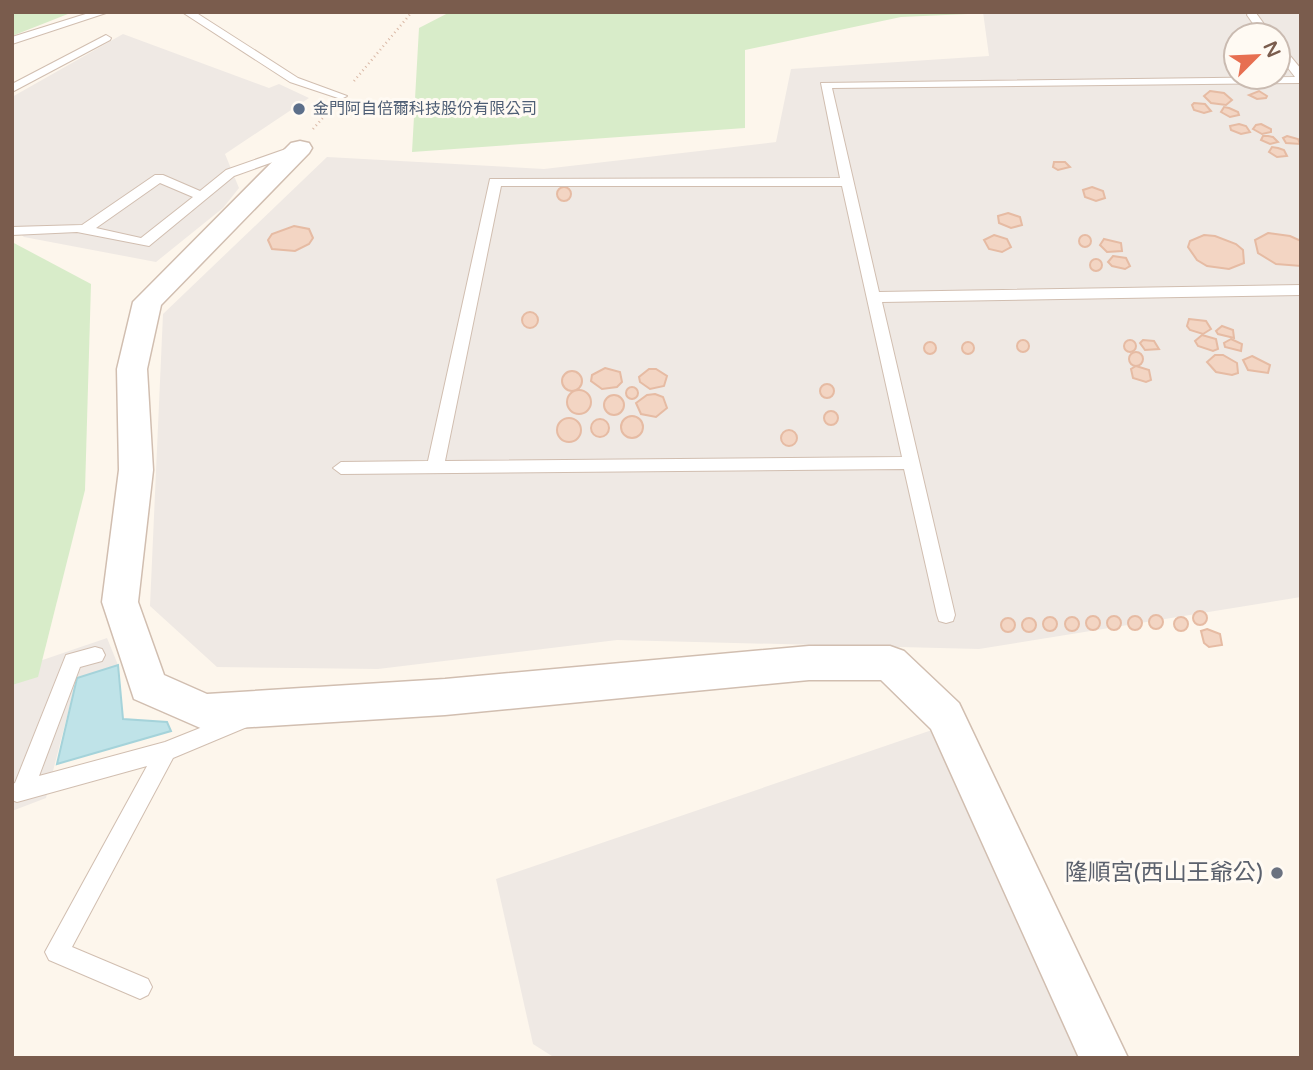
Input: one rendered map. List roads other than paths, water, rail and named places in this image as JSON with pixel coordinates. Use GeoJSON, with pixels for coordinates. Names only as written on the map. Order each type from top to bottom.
{"type":"FeatureCollection","features":[{"type":"Feature","properties":{"kind":"street"},"geometry":{"type":"LineString","coordinates":[[300,148],[147,302],[132,369],[135,470],[120,602],[148,687],[205,712],[445,697],[808,663],[890,663],[945,716],[1104,1058]]}},
{"type":"Feature","properties":{"kind":"lane"},"geometry":{"type":"LineString","coordinates":[[12,41],[104,12]]}},
{"type":"Feature","properties":{"kind":"lane"},"geometry":{"type":"LineString","coordinates":[[187,12],[294,80],[341,96]]}},
{"type":"Feature","properties":{"kind":"lane"},"geometry":{"type":"LineString","coordinates":[[1252,15],[1256,21]]}},
{"type":"Feature","properties":{"kind":"lane"},"geometry":{"type":"LineString","coordinates":[[12,89],[106,38]]}},
{"type":"Feature","properties":{"kind":"lane"},"geometry":{"type":"LineString","coordinates":[[946,615],[825,85],[1301,79]]}},
{"type":"Feature","properties":{"kind":"lane"},"geometry":{"type":"LineString","coordinates":[[12,230],[84,230],[144,243],[230,173],[300,148]]}},
{"type":"Feature","properties":{"kind":"lane"},"geometry":{"type":"LineString","coordinates":[[84,230],[159,178],[202,196]]}},
{"type":"Feature","properties":{"kind":"lane"},"geometry":{"type":"LineString","coordinates":[[435,467],[495,181],[847,182]]}},
{"type":"Feature","properties":{"kind":"lane"},"geometry":{"type":"LineString","coordinates":[[873,297],[1301,290]]}},
{"type":"Feature","properties":{"kind":"lane"},"geometry":{"type":"LineString","coordinates":[[341,468],[912,463]]}},
{"type":"Feature","properties":{"kind":"lane"},"geometry":{"type":"LineString","coordinates":[[18,792],[73,661],[95,655]]}},
{"type":"Feature","properties":{"kind":"lane"},"geometry":{"type":"LineString","coordinates":[[18,792],[166,751],[273,708]]}},
{"type":"Feature","properties":{"kind":"lane"},"geometry":{"type":"LineString","coordinates":[[140,987],[57,952],[166,751]]}},
{"type":"Feature","properties":{"kind":"water"},"geometry":{"type":"Polygon","coordinates":[[[118,665],[123,719],[167,722],[171,731],[57,764],[77,678],[118,665]]]}},
{"type":"Feature","properties":{"kind":"place","name":"金門阿自倍爾科技股份有限公司"},"geometry":{"type":"Point","coordinates":[299,109]}},
{"type":"Feature","properties":{"kind":"place","name":"隆順宮(西山王爺公)"},"geometry":{"type":"Point","coordinates":[1277,873]}}]}
